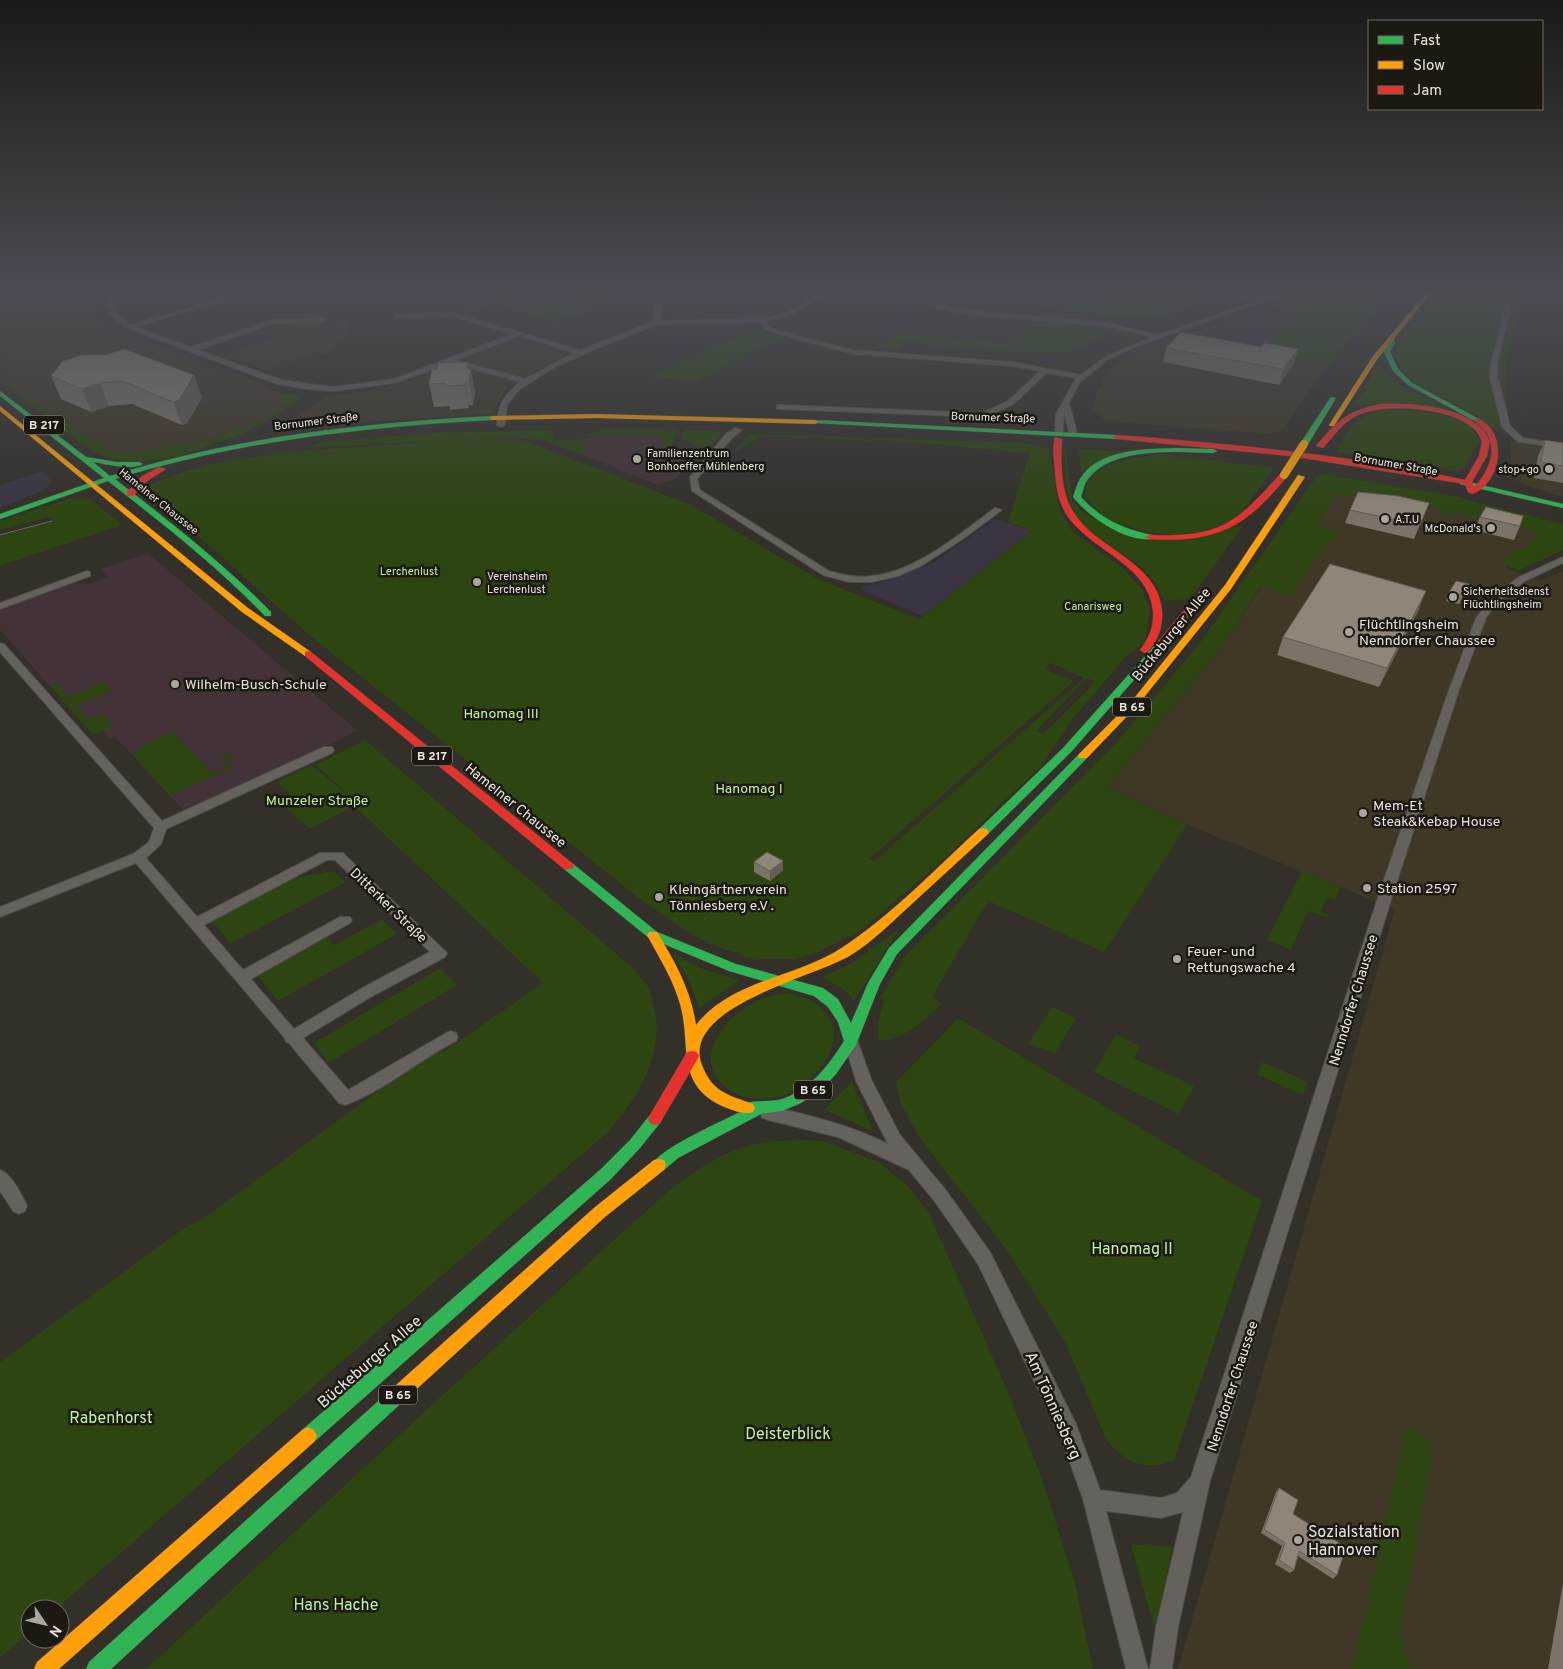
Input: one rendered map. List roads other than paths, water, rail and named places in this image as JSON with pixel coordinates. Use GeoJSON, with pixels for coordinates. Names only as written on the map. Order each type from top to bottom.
{"type":"FeatureCollection","features":[{"type":"Feature","properties":{"kind":"main road","name":"Bückeburger Allee"},"geometry":{"type":"LineString","coordinates":[[851,1041],[866,997],[880,969],[893,951],[1061,781],[1134,704],[1228,586],[1301,477],[1368,368]]}},
{"type":"Feature","properties":{"kind":"main road"},"geometry":{"type":"LineString","coordinates":[[1392,368],[1398,376],[1424,392],[1474,416],[1490,430],[1496,439],[1498,448],[1483,485]]}},
{"type":"Feature","properties":{"kind":"main road"},"geometry":{"type":"LineString","coordinates":[[1252,526],[1341,385]]}},
{"type":"Feature","properties":{"kind":"main road","name":"Hamelner Chaussee"},"geometry":{"type":"LineString","coordinates":[[0,393],[87,459],[220,567],[259,604],[291,641]]}},
{"type":"Feature","properties":{"kind":"main road"},"geometry":{"type":"LineString","coordinates":[[1320,446],[1345,420],[1366,409],[1394,406],[1429,409],[1466,421],[1480,430],[1486,441],[1486,448],[1470,487]]}},
{"type":"Feature","properties":{"kind":"main road","name":"Hamelner Chaussee"},"geometry":{"type":"LineString","coordinates":[[0,408],[245,610],[291,641],[653,935],[734,968],[781,980]]}},
{"type":"Feature","properties":{"kind":"main road","name":"Bornumer Straße"},"geometry":{"type":"LineString","coordinates":[[95,486],[165,465],[250,443],[319,432],[397,424],[501,422],[739,426],[1058,435],[1073,439],[1213,451],[1470,487]]}},
{"type":"Feature","properties":{"kind":"main road"},"geometry":{"type":"LineString","coordinates":[[1058,435],[1062,488],[1067,509],[1084,531],[1141,574],[1158,599],[1160,610],[1158,626],[1149,646],[1083,715],[1067,750]]}},
{"type":"Feature","properties":{"kind":"main road","name":"Bornumer Straße"},"geometry":{"type":"LineString","coordinates":[[1073,439],[1262,448],[1365,463],[1470,487],[1563,516]]}},
{"type":"Feature","properties":{"kind":"main road"},"geometry":{"type":"LineString","coordinates":[[1077,497],[1079,484],[1084,476],[1112,460],[1153,452],[1213,451]]}},
{"type":"Feature","properties":{"kind":"main road"},"geometry":{"type":"LineString","coordinates":[[87,459],[117,464],[165,465]]}},
{"type":"Feature","properties":{"kind":"main road"},"geometry":{"type":"LineString","coordinates":[[130,494],[144,479],[165,465]]}},
{"type":"Feature","properties":{"kind":"main road"},"geometry":{"type":"LineString","coordinates":[[42,501],[64,484],[72,467]]}},
{"type":"Feature","properties":{"kind":"main road"},"geometry":{"type":"LineString","coordinates":[[1074,468],[1077,497],[1089,514],[1121,530],[1160,538],[1191,538],[1219,532],[1255,509],[1284,475]]}},
{"type":"Feature","properties":{"kind":"main road"},"geometry":{"type":"LineString","coordinates":[[1470,487],[1483,485],[1563,506]]}},
{"type":"Feature","properties":{"kind":"main road"},"geometry":{"type":"LineString","coordinates":[[0,517],[42,501],[95,486]]}},
{"type":"Feature","properties":{"kind":"main road"},"geometry":{"type":"LineString","coordinates":[[0,517],[95,486]]}},
{"type":"Feature","properties":{"kind":"main road","name":"Bückeburger Allee"},"geometry":{"type":"LineString","coordinates":[[781,980],[823,964],[846,952],[874,932],[935,878],[1067,750],[1121,693],[1212,582]]}},
{"type":"Feature","properties":{"kind":"main road","name":"Hamelner Chaussee"},"geometry":{"type":"LineString","coordinates":[[653,935],[676,976],[687,1005],[692,1054]]}},
{"type":"Feature","properties":{"kind":"main road"},"geometry":{"type":"LineString","coordinates":[[781,980],[818,992],[833,1002],[844,1021],[851,1041]]}},
{"type":"Feature","properties":{"kind":"main road","name":"B 65"},"geometry":{"type":"LineString","coordinates":[[755,1111],[738,1107],[713,1094],[696,1073],[692,1054],[700,1034],[708,1022],[735,997],[781,980]]}},
{"type":"Feature","properties":{"kind":"main road","name":"B 65"},"geometry":{"type":"LineString","coordinates":[[96,1669],[614,1201],[673,1154],[755,1111],[790,1104],[806,1095],[829,1074],[851,1041]]}},
{"type":"Feature","properties":{"kind":"main road","name":"Bückeburger Allee"},"geometry":{"type":"LineString","coordinates":[[44,1669],[606,1174],[636,1144],[658,1115],[692,1054]]}},
{"type":"Feature","properties":{"kind":"street"},"geometry":{"type":"LineString","coordinates":[[240,368],[280,382],[324,388],[356,387],[395,381],[432,368]]}},
{"type":"Feature","properties":{"kind":"street"},"geometry":{"type":"LineString","coordinates":[[477,368],[525,381]]}},
{"type":"Feature","properties":{"kind":"street"},"geometry":{"type":"LineString","coordinates":[[501,422],[501,410],[507,399],[525,381],[552,368]]}},
{"type":"Feature","properties":{"kind":"street"},"geometry":{"type":"LineString","coordinates":[[1038,368],[1080,377]]}},
{"type":"Feature","properties":{"kind":"street"},"geometry":{"type":"LineString","coordinates":[[1058,435],[1060,414],[1066,404],[1069,393],[1080,377],[1093,368]]}},
{"type":"Feature","properties":{"kind":"street"},"geometry":{"type":"LineString","coordinates":[[1494,368],[1494,378],[1506,427],[1521,440],[1563,446]]}},
{"type":"Feature","properties":{"kind":"street"},"geometry":{"type":"LineString","coordinates":[[780,407],[984,414],[998,411],[1016,400],[1046,369]]}},
{"type":"Feature","properties":{"kind":"street"},"geometry":{"type":"LineString","coordinates":[[1066,404],[1073,439]]}},
{"type":"Feature","properties":{"kind":"street"},"geometry":{"type":"LineString","coordinates":[[739,426],[693,479],[696,484],[696,491],[818,568],[838,578],[854,580],[876,579],[926,560],[998,510]]}},
{"type":"Feature","properties":{"kind":"street","name":"Nenndorfer Chaussee"},"geometry":{"type":"LineString","coordinates":[[1161,1669],[1167,1627],[1200,1481],[1385,897],[1454,690],[1481,618],[1494,600],[1510,586],[1563,560]]}},
{"type":"Feature","properties":{"kind":"street"},"geometry":{"type":"LineString","coordinates":[[0,606],[87,574]]}},
{"type":"Feature","properties":{"kind":"street"},"geometry":{"type":"LineString","coordinates":[[0,646],[160,826],[160,836],[152,848],[138,857],[0,912]]}},
{"type":"Feature","properties":{"kind":"street"},"geometry":{"type":"LineString","coordinates":[[160,826],[328,750]]}},
{"type":"Feature","properties":{"kind":"street","name":"Ditterker Straße"},"geometry":{"type":"LineString","coordinates":[[195,924],[325,856],[338,856],[440,953],[370,990],[291,1038]]}},
{"type":"Feature","properties":{"kind":"street"},"geometry":{"type":"LineString","coordinates":[[138,857],[291,1038],[345,1098],[359,1093],[429,1046],[451,1037]]}},
{"type":"Feature","properties":{"kind":"street"},"geometry":{"type":"LineString","coordinates":[[240,978],[345,920]]}},
{"type":"Feature","properties":{"kind":"street","name":"Am Tönniesberg"},"geometry":{"type":"LineString","coordinates":[[851,1041],[864,1082],[894,1140],[914,1167],[942,1198],[984,1258],[997,1281],[1069,1431],[1093,1499],[1137,1669]]}},
{"type":"Feature","properties":{"kind":"street","name":"Am Tönniesberg"},"geometry":{"type":"LineString","coordinates":[[755,1111],[821,1124],[839,1130],[884,1149],[914,1167]]}},
{"type":"Feature","properties":{"kind":"street"},"geometry":{"type":"LineString","coordinates":[[0,1177],[19,1206]]}},
{"type":"Feature","properties":{"kind":"street","name":"Nenndorfer Chaussee"},"geometry":{"type":"LineString","coordinates":[[1093,1499],[1161,1508],[1183,1502],[1200,1481]]}},
{"type":"Feature","properties":{"kind":"tram line"},"geometry":{"type":"LineString","coordinates":[[0,535],[52,521]]}},
{"type":"Feature","properties":{"kind":"place","name":"Familienzentrum Bonhoeffer Mühlenberg"},"geometry":{"type":"Point","coordinates":[637,459]}},
{"type":"Feature","properties":{"kind":"place","name":"stop+go"},"geometry":{"type":"Point","coordinates":[1549,469]}},
{"type":"Feature","properties":{"kind":"place","name":"A.T.U"},"geometry":{"type":"Point","coordinates":[1385,519]}},
{"type":"Feature","properties":{"kind":"place","name":"McDonald's"},"geometry":{"type":"Point","coordinates":[1491,528]}},
{"type":"Feature","properties":{"kind":"place","name":"Vereinsheim Lerchenlust"},"geometry":{"type":"Point","coordinates":[477,582]}},
{"type":"Feature","properties":{"kind":"place","name":"Sicherheitsdienst Flüchtlingsheim"},"geometry":{"type":"Point","coordinates":[1453,597]}},
{"type":"Feature","properties":{"kind":"place","name":"Flüchtlingsheim Nenndorfer Chaussee"},"geometry":{"type":"Point","coordinates":[1349,632]}},
{"type":"Feature","properties":{"kind":"place","name":"Wilhelm-Busch-Schule"},"geometry":{"type":"Point","coordinates":[175,684]}},
{"type":"Feature","properties":{"kind":"place","name":"Mem-Et Steak&Kebap House"},"geometry":{"type":"Point","coordinates":[1363,813]}},
{"type":"Feature","properties":{"kind":"place","name":"Station 2597"},"geometry":{"type":"Point","coordinates":[1367,888]}},
{"type":"Feature","properties":{"kind":"place","name":"Kleingärtnerverein Tönniesberg e.V ."},"geometry":{"type":"Point","coordinates":[659,897]}},
{"type":"Feature","properties":{"kind":"place","name":"Feuer- und Rettungswache 4"},"geometry":{"type":"Point","coordinates":[1177,959]}},
{"type":"Feature","properties":{"kind":"place","name":"Sozialstation Hannover"},"geometry":{"type":"Point","coordinates":[1298,1540]}},
{"type":"Feature","properties":{"kind":"park label","name":"Lerchenlust"},"geometry":{"type":"Point","coordinates":[409,571]}},
{"type":"Feature","properties":{"kind":"park label","name":"Canarisweg"},"geometry":{"type":"Point","coordinates":[1093,606]}},
{"type":"Feature","properties":{"kind":"park label","name":"Hanomag III"},"geometry":{"type":"Point","coordinates":[501,713]}},
{"type":"Feature","properties":{"kind":"park label","name":"Hanomag I"},"geometry":{"type":"Point","coordinates":[749,788]}},
{"type":"Feature","properties":{"kind":"park label","name":"Munzeler Straße"},"geometry":{"type":"Point","coordinates":[317,800]}},
{"type":"Feature","properties":{"kind":"park label","name":"Hanomag II"},"geometry":{"type":"Point","coordinates":[1132,1248]}},
{"type":"Feature","properties":{"kind":"park label","name":"Rabenhorst"},"geometry":{"type":"Point","coordinates":[111,1417]}},
{"type":"Feature","properties":{"kind":"park label","name":"Deisterblick"},"geometry":{"type":"Point","coordinates":[788,1433]}},
{"type":"Feature","properties":{"kind":"park label","name":"Hans Hache"},"geometry":{"type":"Point","coordinates":[336,1604]}}]}
